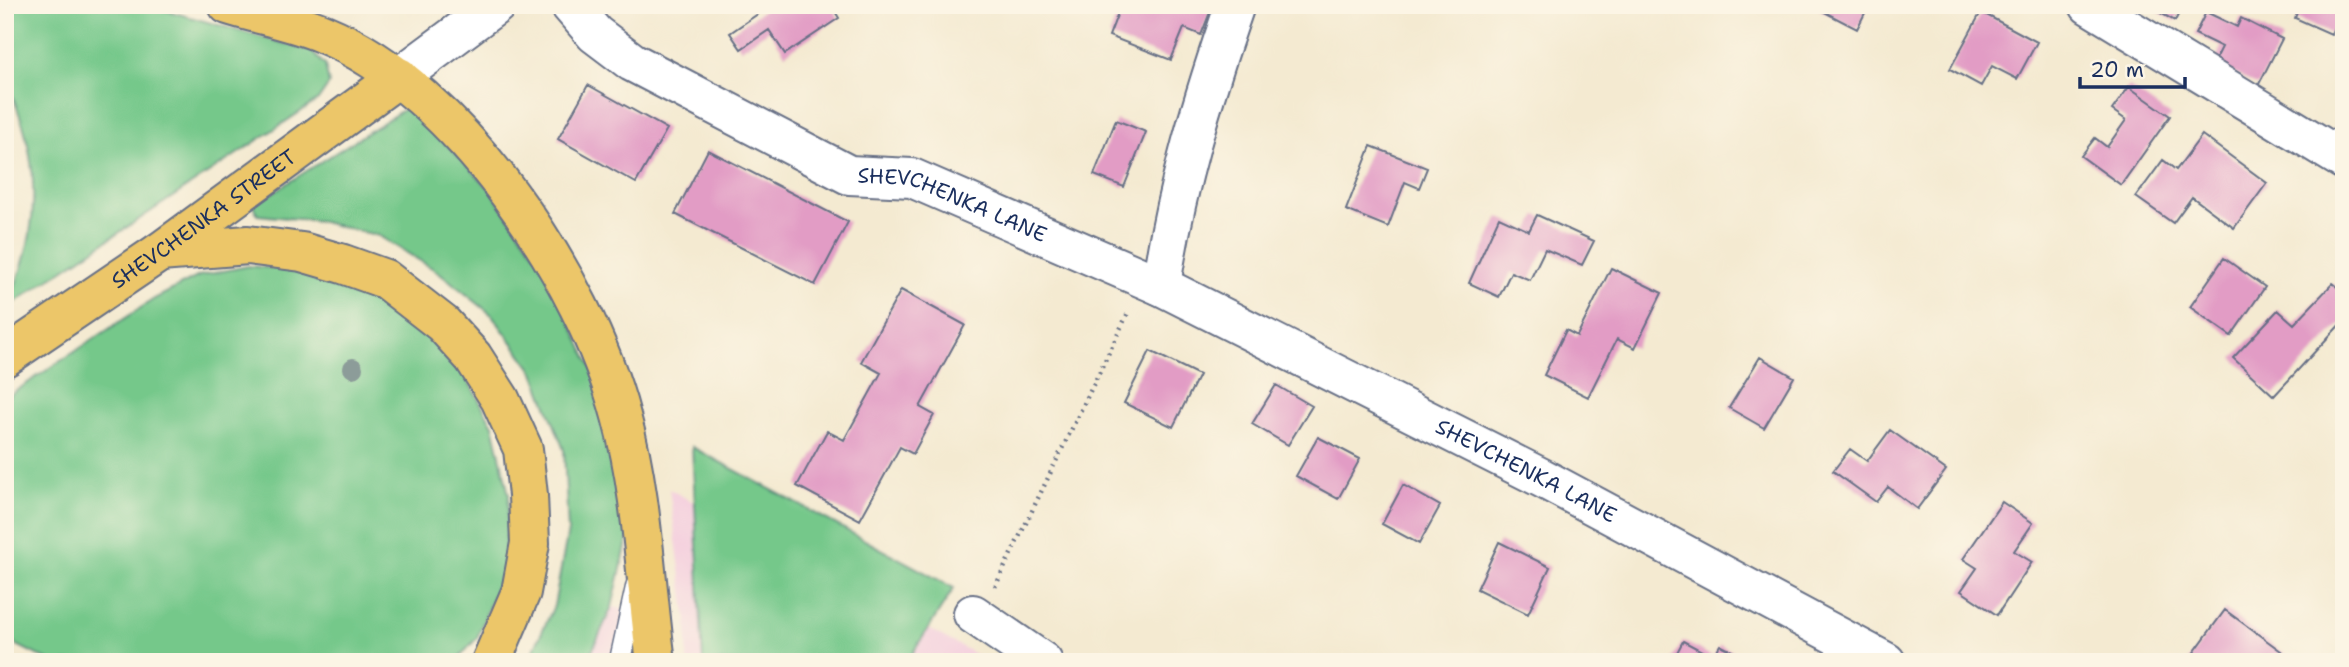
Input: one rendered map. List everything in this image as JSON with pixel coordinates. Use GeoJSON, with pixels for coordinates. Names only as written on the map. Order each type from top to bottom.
{"type":"FeatureCollection","features":[{"type":"Feature","properties":{"kind":"main road"},"geometry":{"type":"LineString","coordinates":[[228,5],[325,34],[399,77],[460,132],[557,264],[606,364],[622,418],[637,490],[656,662]]}},
{"type":"Feature","properties":{"kind":"main road","name":"SHEVCHENKA STREET"},"geometry":{"type":"LineString","coordinates":[[5,357],[160,252],[399,77]]}},
{"type":"Feature","properties":{"kind":"main road"},"geometry":{"type":"LineString","coordinates":[[160,252],[248,245],[302,252],[343,264],[385,279],[443,324],[473,357],[499,399],[523,449],[528,495],[530,543],[521,592],[491,662]]}},
{"type":"Feature","properties":{"kind":"street","name":"SHEVCHENKA STREET"},"geometry":{"type":"LineString","coordinates":[[399,77],[496,5]]}},
{"type":"Feature","properties":{"kind":"street","name":"SHEVCHENKA LANE"},"geometry":{"type":"LineString","coordinates":[[570,5],[595,34],[632,62],[849,175],[912,178],[1153,282],[1542,478],[1886,662]]}},
{"type":"Feature","properties":{"kind":"street"},"geometry":{"type":"LineString","coordinates":[[1153,282],[1215,63],[1235,5]]}},
{"type":"Feature","properties":{"kind":"street"},"geometry":{"type":"LineString","coordinates":[[2089,5],[2344,160]]}},
{"type":"Feature","properties":{"kind":"street"},"geometry":{"type":"LineString","coordinates":[[976,617],[1043,662]]}},
{"type":"Feature","properties":{"kind":"lane"},"geometry":{"type":"LineString","coordinates":[[620,662],[643,560]]}},
{"type":"Feature","properties":{"kind":"path"},"geometry":{"type":"LineString","coordinates":[[976,617],[1153,282]]}},
{"type":"Feature","properties":{"kind":"shaded area"},"geometry":{"type":"Polygon","coordinates":[[[669,489],[990,662],[687,662],[687,621],[669,489]]]}},
{"type":"Feature","properties":{"kind":"shaded area"},"geometry":{"type":"Polygon","coordinates":[[[612,607],[640,612],[644,662],[587,662],[612,607]]]}},
{"type":"Feature","properties":{"kind":"green space"},"geometry":{"type":"Polygon","coordinates":[[[5,5],[147,5],[311,51],[325,65],[329,84],[318,100],[15,302],[9,299],[25,258],[33,196],[30,154],[4,68],[5,5]]]}},
{"type":"Feature","properties":{"kind":"green space"},"geometry":{"type":"Polygon","coordinates":[[[409,106],[489,188],[546,270],[598,381],[629,534],[612,607],[587,662],[528,662],[554,606],[568,531],[564,450],[534,372],[492,315],[440,273],[379,236],[318,221],[258,215],[253,205],[409,106]]]}},
{"type":"Feature","properties":{"kind":"green space"},"geometry":{"type":"Polygon","coordinates":[[[248,266],[311,271],[371,291],[425,331],[465,375],[493,425],[509,495],[504,567],[477,638],[455,662],[51,662],[5,639],[5,398],[154,299],[199,276],[248,266]]]}},
{"type":"Feature","properties":{"kind":"green space"},"geometry":{"type":"Polygon","coordinates":[[[692,447],[954,588],[907,662],[703,662],[692,447]]]}},
{"type":"Feature","properties":{"kind":"building"},"geometry":{"type":"Polygon","coordinates":[[[771,5],[831,5],[839,18],[785,54],[769,30],[741,49],[730,33],[771,5]]]}},
{"type":"Feature","properties":{"kind":"building"},"geometry":{"type":"Polygon","coordinates":[[[1121,5],[1191,5],[1210,12],[1201,35],[1184,28],[1171,60],[1109,36],[1121,5]]]}},
{"type":"Feature","properties":{"kind":"building"},"geometry":{"type":"Polygon","coordinates":[[[1811,5],[1869,5],[1857,29],[1811,5]]]}},
{"type":"Feature","properties":{"kind":"building"},"geometry":{"type":"Polygon","coordinates":[[[2146,5],[2183,5],[2175,21],[2146,5]]]}},
{"type":"Feature","properties":{"kind":"building"},"geometry":{"type":"Polygon","coordinates":[[[2300,5],[2344,6],[2331,34],[2295,18],[2300,5]]]}},
{"type":"Feature","properties":{"kind":"building"},"geometry":{"type":"Polygon","coordinates":[[[1981,12],[2037,42],[2017,79],[1992,66],[1981,86],[1950,69],[1981,12]]]}},
{"type":"Feature","properties":{"kind":"building"},"geometry":{"type":"Polygon","coordinates":[[[2206,12],[2237,27],[2241,18],[2282,39],[2258,86],[2214,63],[2222,47],[2195,34],[2206,12]]]}},
{"type":"Feature","properties":{"kind":"building"},"geometry":{"type":"Polygon","coordinates":[[[588,85],[667,129],[636,183],[558,139],[588,85]]]}},
{"type":"Feature","properties":{"kind":"building"},"geometry":{"type":"Polygon","coordinates":[[[2129,87],[2170,116],[2121,185],[2081,156],[2095,138],[2107,147],[2126,120],[2112,110],[2129,87]]]}},
{"type":"Feature","properties":{"kind":"building"},"geometry":{"type":"Polygon","coordinates":[[[1116,120],[1146,132],[1124,187],[1094,175],[1116,120]]]}},
{"type":"Feature","properties":{"kind":"building"},"geometry":{"type":"Polygon","coordinates":[[[2202,135],[2267,183],[2234,228],[2192,197],[2173,223],[2136,197],[2163,160],[2176,170],[2202,135]]]}},
{"type":"Feature","properties":{"kind":"building"},"geometry":{"type":"Polygon","coordinates":[[[1371,146],[1427,168],[1419,188],[1405,182],[1388,227],[1346,210],[1371,146]]]}},
{"type":"Feature","properties":{"kind":"building"},"geometry":{"type":"Polygon","coordinates":[[[708,150],[848,222],[815,285],[675,214],[708,150]]]}},
{"type":"Feature","properties":{"kind":"building"},"geometry":{"type":"Polygon","coordinates":[[[1537,215],[1594,241],[1582,265],[1545,249],[1530,280],[1511,272],[1499,297],[1469,283],[1499,217],[1529,231],[1537,215]]]}},
{"type":"Feature","properties":{"kind":"building"},"geometry":{"type":"Polygon","coordinates":[[[2224,258],[2265,287],[2231,336],[2190,307],[2224,258]]]}},
{"type":"Feature","properties":{"kind":"building"},"geometry":{"type":"Polygon","coordinates":[[[1611,268],[1662,293],[1635,348],[1617,339],[1588,397],[1544,375],[1566,330],[1577,336],[1611,268]]]}},
{"type":"Feature","properties":{"kind":"building"},"geometry":{"type":"Polygon","coordinates":[[[2333,283],[2344,292],[2344,320],[2274,396],[2233,358],[2278,310],[2294,324],[2333,283]]]}},
{"type":"Feature","properties":{"kind":"building"},"geometry":{"type":"Polygon","coordinates":[[[901,290],[965,325],[920,407],[934,415],[913,454],[900,447],[860,520],[797,486],[827,431],[844,440],[881,373],[861,362],[901,290]]]}},
{"type":"Feature","properties":{"kind":"building"},"geometry":{"type":"Polygon","coordinates":[[[1150,351],[1199,375],[1173,427],[1124,403],[1150,351]]]}},
{"type":"Feature","properties":{"kind":"building"},"geometry":{"type":"Polygon","coordinates":[[[1760,357],[1794,377],[1764,428],[1729,408],[1760,357]]]}},
{"type":"Feature","properties":{"kind":"building"},"geometry":{"type":"Polygon","coordinates":[[[1276,385],[1312,406],[1288,445],[1252,424],[1276,385]]]}},
{"type":"Feature","properties":{"kind":"building"},"geometry":{"type":"Polygon","coordinates":[[[1890,430],[1946,470],[1917,509],[1888,487],[1876,502],[1833,471],[1850,449],[1867,461],[1890,430]]]}},
{"type":"Feature","properties":{"kind":"building"},"geometry":{"type":"Polygon","coordinates":[[[1318,437],[1360,459],[1338,499],[1296,476],[1318,437]]]}},
{"type":"Feature","properties":{"kind":"building"},"geometry":{"type":"Polygon","coordinates":[[[1403,485],[1440,506],[1419,544],[1382,524],[1403,485]]]}},
{"type":"Feature","properties":{"kind":"building"},"geometry":{"type":"Polygon","coordinates":[[[2002,502],[2033,523],[2014,551],[2032,562],[1997,615],[1961,591],[1977,568],[1963,559],[2002,502]]]}},
{"type":"Feature","properties":{"kind":"building"},"geometry":{"type":"Polygon","coordinates":[[[1499,542],[1550,567],[1528,614],[1477,589],[1499,542]]]}},
{"type":"Feature","properties":{"kind":"building"},"geometry":{"type":"Polygon","coordinates":[[[2225,610],[2296,662],[2187,662],[2225,610]]]}},
{"type":"Feature","properties":{"kind":"building"},"geometry":{"type":"Polygon","coordinates":[[[1683,641],[1713,657],[1720,645],[1748,659],[1672,662],[1683,641]]]}}]}
